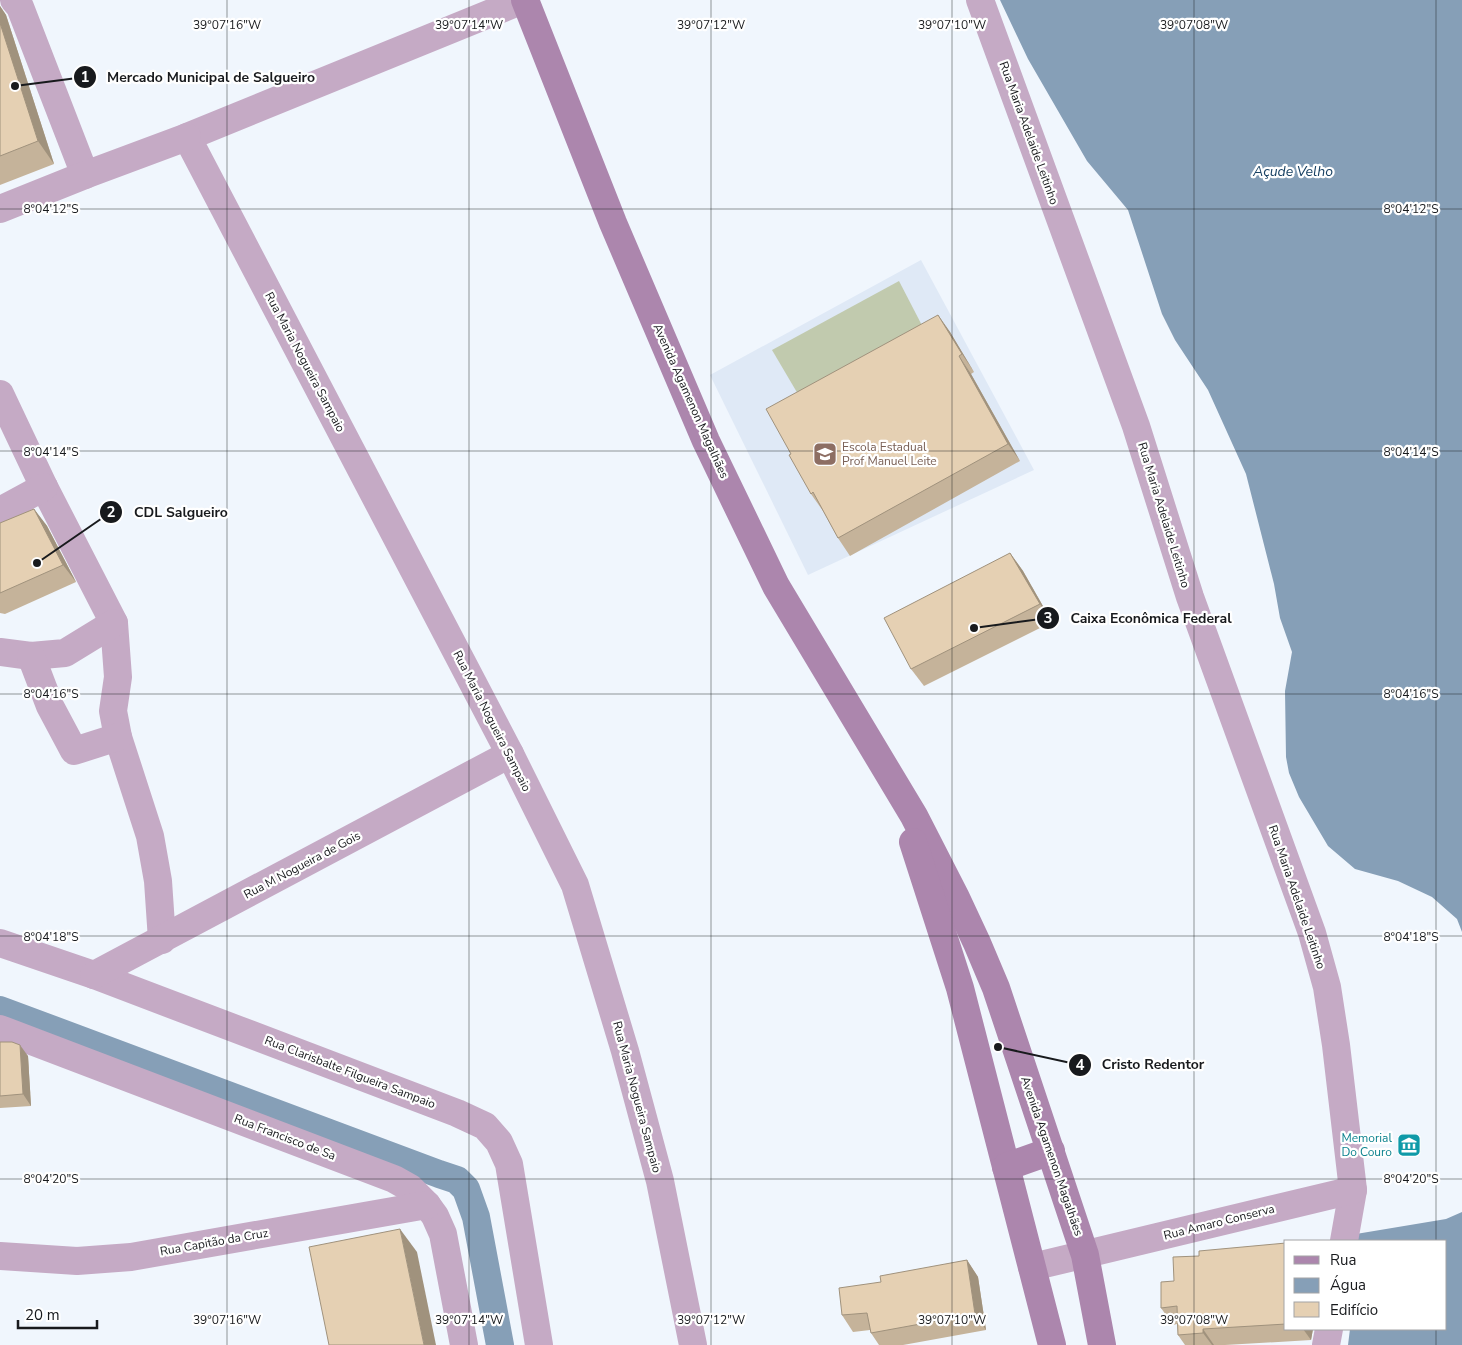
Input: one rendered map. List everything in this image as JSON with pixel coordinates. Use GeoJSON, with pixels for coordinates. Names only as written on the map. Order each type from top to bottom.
{"type":"FeatureCollection","features":[{"type":"Feature","properties":{"kind":"main road","name":"Avenida Agamenon Magalhães"},"geometry":{"type":"LineString","coordinates":[[524,0],[613,222],[706,441],[776,586],[914,816],[960,907],[996,988],[1085,1255],[1102,1345]]}},
{"type":"Feature","properties":{"kind":"main road","name":"Avenida Agamenon Magalhães"},"geometry":{"type":"LineString","coordinates":[[894,783],[960,988],[1052,1345]]}},
{"type":"Feature","properties":{"kind":"main road"},"geometry":{"type":"LineString","coordinates":[[976,1053],[992,1062],[1015,1045]]}},
{"type":"Feature","properties":{"kind":"main road"},"geometry":{"type":"LineString","coordinates":[[1006,1167],[1051,1151]]}},
{"type":"Feature","properties":{"kind":"street"},"geometry":{"type":"LineString","coordinates":[[14,0],[20,7],[84,175]]}},
{"type":"Feature","properties":{"kind":"street"},"geometry":{"type":"LineString","coordinates":[[0,209],[84,175],[187,137],[524,0]]}},
{"type":"Feature","properties":{"kind":"street","name":"Rua Maria Adelaide Leitinho"},"geometry":{"type":"LineString","coordinates":[[980,0],[1136,426],[1190,597],[1312,933],[1327,987],[1336,1045],[1353,1190],[1344,1240]]}},
{"type":"Feature","properties":{"kind":"street","name":"Rua Maria Nogueira Sampaio"},"geometry":{"type":"LineString","coordinates":[[187,137],[510,754],[575,885],[622,1042],[660,1180],[693,1345]]}},
{"type":"Feature","properties":{"kind":"street"},"geometry":{"type":"LineString","coordinates":[[0,394],[44,487],[114,622],[118,677],[113,711],[118,737],[150,836],[158,881],[162,940]]}},
{"type":"Feature","properties":{"kind":"street"},"geometry":{"type":"LineString","coordinates":[[0,511],[44,487]]}},
{"type":"Feature","properties":{"kind":"street"},"geometry":{"type":"LineString","coordinates":[[0,652],[31,656],[65,653],[114,622]]}},
{"type":"Feature","properties":{"kind":"street"},"geometry":{"type":"LineString","coordinates":[[31,656],[50,706],[74,751],[118,737]]}},
{"type":"Feature","properties":{"kind":"street","name":"Rua M Nogueira de Gois"},"geometry":{"type":"LineString","coordinates":[[94,975],[510,754]]}},
{"type":"Feature","properties":{"kind":"street","name":"Rua Clarisbalte Filgueira Sampaio"},"geometry":{"type":"LineString","coordinates":[[0,943],[94,975],[458,1113],[485,1126],[499,1142],[509,1164],[539,1345]]}},
{"type":"Feature","properties":{"kind":"street","name":"Rua Francisco de Sa"},"geometry":{"type":"LineString","coordinates":[[0,1029],[394,1179],[410,1188],[435,1216],[443,1234],[464,1345]]}},
{"type":"Feature","properties":{"kind":"street","name":"Rua Amaro Conserva"},"geometry":{"type":"LineString","coordinates":[[1032,1267],[1353,1190]]}},
{"type":"Feature","properties":{"kind":"street","name":"Rua Capitão da Cruz"},"geometry":{"type":"LineString","coordinates":[[0,1256],[77,1261],[131,1256],[427,1205]]}},
{"type":"Feature","properties":{"kind":"street"},"geometry":{"type":"LineString","coordinates":[[1326,1345],[1329,1330]]}},
{"type":"Feature","properties":{"kind":"shaded area"},"geometry":{"type":"Polygon","coordinates":[[[921,260],[1034,470],[808,575],[710,375],[921,260]]]}},
{"type":"Feature","properties":{"kind":"green space"},"geometry":{"type":"Polygon","coordinates":[[[899,281],[928,337],[805,406],[772,350],[899,281]]]}},
{"type":"Feature","properties":{"kind":"water","name":"Açude Velho"},"geometry":{"type":"Polygon","coordinates":[[[1000,0],[1462,0],[1462,932],[1457,919],[1432,897],[1398,881],[1355,869],[1328,846],[1299,797],[1289,773],[1286,757],[1285,691],[1292,652],[1280,618],[1274,584],[1246,474],[1208,390],[1175,340],[1162,314],[1128,210],[1087,161],[1028,59],[1000,0]]]}},
{"type":"Feature","properties":{"kind":"water"},"geometry":{"type":"Polygon","coordinates":[[[1462,1212],[1462,1345],[1348,1345],[1350,1330],[1447,1330],[1447,1240],[1356,1240],[1356,1234],[1446,1219],[1462,1212]]]}},
{"type":"Feature","properties":{"kind":"building"},"geometry":{"type":"Polygon","coordinates":[[[0,23],[38,141],[0,156],[0,23]]]}},
{"type":"Feature","properties":{"kind":"building"},"geometry":{"type":"Polygon","coordinates":[[[938,315],[962,354],[959,356],[1008,444],[838,538],[813,492],[811,494],[789,455],[791,454],[766,409],[938,315]]]}},
{"type":"Feature","properties":{"kind":"building"},"geometry":{"type":"Polygon","coordinates":[[[34,509],[63,565],[0,593],[0,523],[34,509]]]}},
{"type":"Feature","properties":{"kind":"building"},"geometry":{"type":"Polygon","coordinates":[[[1010,553],[1040,604],[911,669],[884,618],[1010,553]]]}},
{"type":"Feature","properties":{"kind":"building"},"geometry":{"type":"Polygon","coordinates":[[[0,1042],[12,1042],[20,1045],[23,1094],[0,1096],[0,1042]]]}},
{"type":"Feature","properties":{"kind":"building"},"geometry":{"type":"Polygon","coordinates":[[[400,1229],[424,1345],[329,1345],[309,1247],[400,1229]]]}},
{"type":"Feature","properties":{"kind":"building"},"geometry":{"type":"Polygon","coordinates":[[[1284,1243],[1284,1324],[1203,1329],[1203,1333],[1178,1335],[1177,1306],[1161,1308],[1161,1282],[1174,1281],[1173,1257],[1199,1256],[1199,1251],[1284,1243]]]}},
{"type":"Feature","properties":{"kind":"building"},"geometry":{"type":"Polygon","coordinates":[[[967,1260],[975,1314],[871,1333],[867,1313],[842,1315],[839,1288],[881,1282],[880,1276],[967,1260]]]}},
{"type":"Feature","properties":{"kind":"waterway"},"geometry":{"type":"LineString","coordinates":[[0,1010],[457,1180],[466,1189],[476,1217],[500,1345]]}},
{"type":"Feature","properties":{"kind":"place","name":"Mercado Municipal de Salgueiro"},"geometry":{"type":"Point","coordinates":[15,86]}},
{"type":"Feature","properties":{"kind":"place","name":"Escola Estadual Prof Manuel Leite"},"geometry":{"type":"Point","coordinates":[825,454]}},
{"type":"Feature","properties":{"kind":"place","name":"CDL Salgueiro"},"geometry":{"type":"Point","coordinates":[37,563]}},
{"type":"Feature","properties":{"kind":"place","name":"Caixa Econômica Federal"},"geometry":{"type":"Point","coordinates":[974,628]}},
{"type":"Feature","properties":{"kind":"place","name":"Cristo Redentor"},"geometry":{"type":"Point","coordinates":[998,1047]}},
{"type":"Feature","properties":{"kind":"place","name":"Memorial Do Couro"},"geometry":{"type":"Point","coordinates":[1409,1145]}}]}
